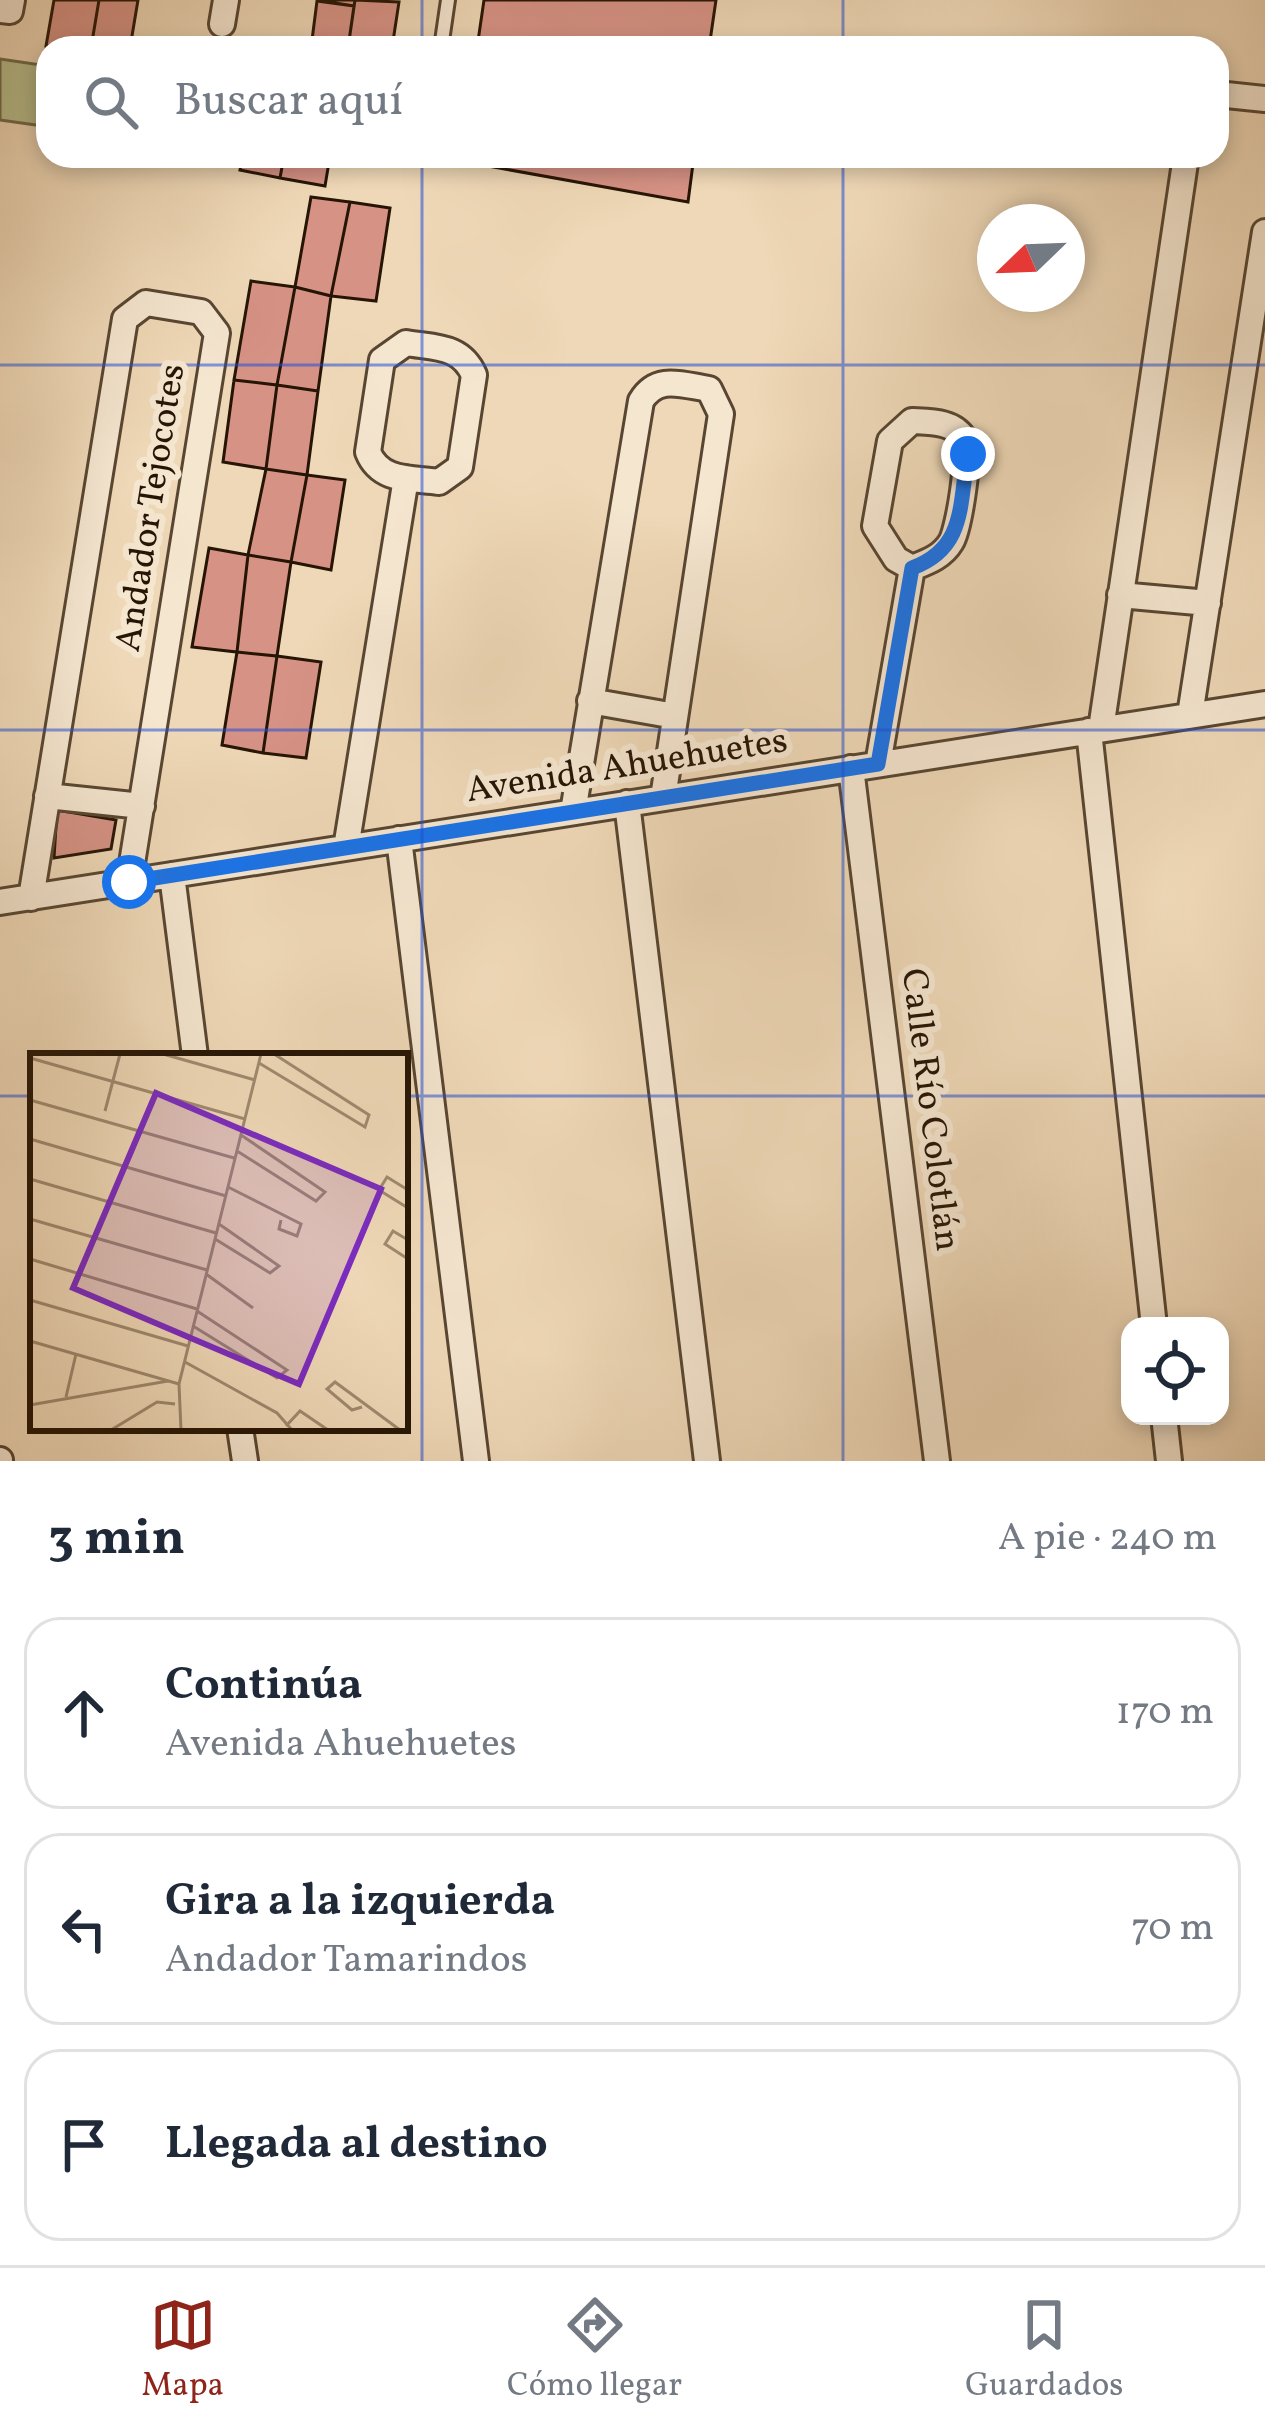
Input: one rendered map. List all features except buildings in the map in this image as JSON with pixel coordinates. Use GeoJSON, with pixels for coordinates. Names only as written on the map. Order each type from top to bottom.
{"type":"FeatureCollection","features":[{"type":"Feature","properties":{"kind":"street"},"geometry":{"type":"LineString","coordinates":[[0,10],[10,11],[12,0]]}},
{"type":"Feature","properties":{"kind":"street"},"geometry":{"type":"LineString","coordinates":[[1229,96],[1265,100]]}},
{"type":"Feature","properties":{"kind":"street"},"geometry":{"type":"LineString","coordinates":[[1153,1317],[1095,730],[1184,168]]}},
{"type":"Feature","properties":{"kind":"street"},"geometry":{"type":"LineString","coordinates":[[1190,715],[1265,232]]}},
{"type":"Feature","properties":{"kind":"street","name":"Andador Tejocotes"},"geometry":{"type":"LineString","coordinates":[[31,898],[124,319],[146,303],[200,312],[217,333],[129,882]]}},
{"type":"Feature","properties":{"kind":"street"},"geometry":{"type":"LineString","coordinates":[[406,343],[457,351],[469,361],[474,375],[460,466],[439,482],[406,478],[387,475],[374,466],[368,452],[382,360],[406,343]]}},
{"type":"Feature","properties":{"kind":"street"},"geometry":{"type":"LineString","coordinates":[[573,812],[641,401],[649,388],[661,382],[709,389],[721,414],[663,798]]}},
{"type":"Feature","properties":{"kind":"street"},"geometry":{"type":"LineString","coordinates":[[912,422],[952,426],[964,439],[968,454],[952,541],[934,560],[912,568],[896,559],[875,526],[890,441],[912,422]]}},
{"type":"Feature","properties":{"kind":"street"},"geometry":{"type":"LineString","coordinates":[[346,848],[406,478]]}},
{"type":"Feature","properties":{"kind":"street"},"geometry":{"type":"LineString","coordinates":[[878,764],[912,568]]}},
{"type":"Feature","properties":{"kind":"street"},"geometry":{"type":"LineString","coordinates":[[1120,595],[1208,602]]}},
{"type":"Feature","properties":{"kind":"street"},"geometry":{"type":"LineString","coordinates":[[590,701],[675,716]]}},
{"type":"Feature","properties":{"kind":"street","name":"Avenida Ahuehuetes"},"geometry":{"type":"LineString","coordinates":[[0,902],[1265,704]]}},
{"type":"Feature","properties":{"kind":"street","name":"Calle Río Colotlán"},"geometry":{"type":"LineString","coordinates":[[851,768],[937,1461]]}},
{"type":"Feature","properties":{"kind":"street"},"geometry":{"type":"LineString","coordinates":[[47,796],[142,806]]}},
{"type":"Feature","properties":{"kind":"street"},"geometry":{"type":"LineString","coordinates":[[627,803],[707,1461]]}},
{"type":"Feature","properties":{"kind":"street"},"geometry":{"type":"LineString","coordinates":[[399,839],[476,1461]]}},
{"type":"Feature","properties":{"kind":"street"},"geometry":{"type":"LineString","coordinates":[[172,875],[195,1053]]}},
{"type":"Feature","properties":{"kind":"street"},"geometry":{"type":"LineString","coordinates":[[1165,1425],[1169,1461]]}},
{"type":"Feature","properties":{"kind":"street"},"geometry":{"type":"LineString","coordinates":[[240,1431],[244,1461]]}},
{"type":"Feature","properties":{"kind":"lane"},"geometry":{"type":"LineString","coordinates":[[443,36],[448,0]]}},
{"type":"Feature","properties":{"kind":"green space"},"geometry":{"type":"Polygon","coordinates":[[[0,59],[36,64],[36,125],[0,120],[0,59]]]}},
{"type":"Feature","properties":{"kind":"route"},"geometry":{"type":"LineString","coordinates":[[129,882],[878,764],[912,568],[934,560],[952,541],[968,454]]}}]}
